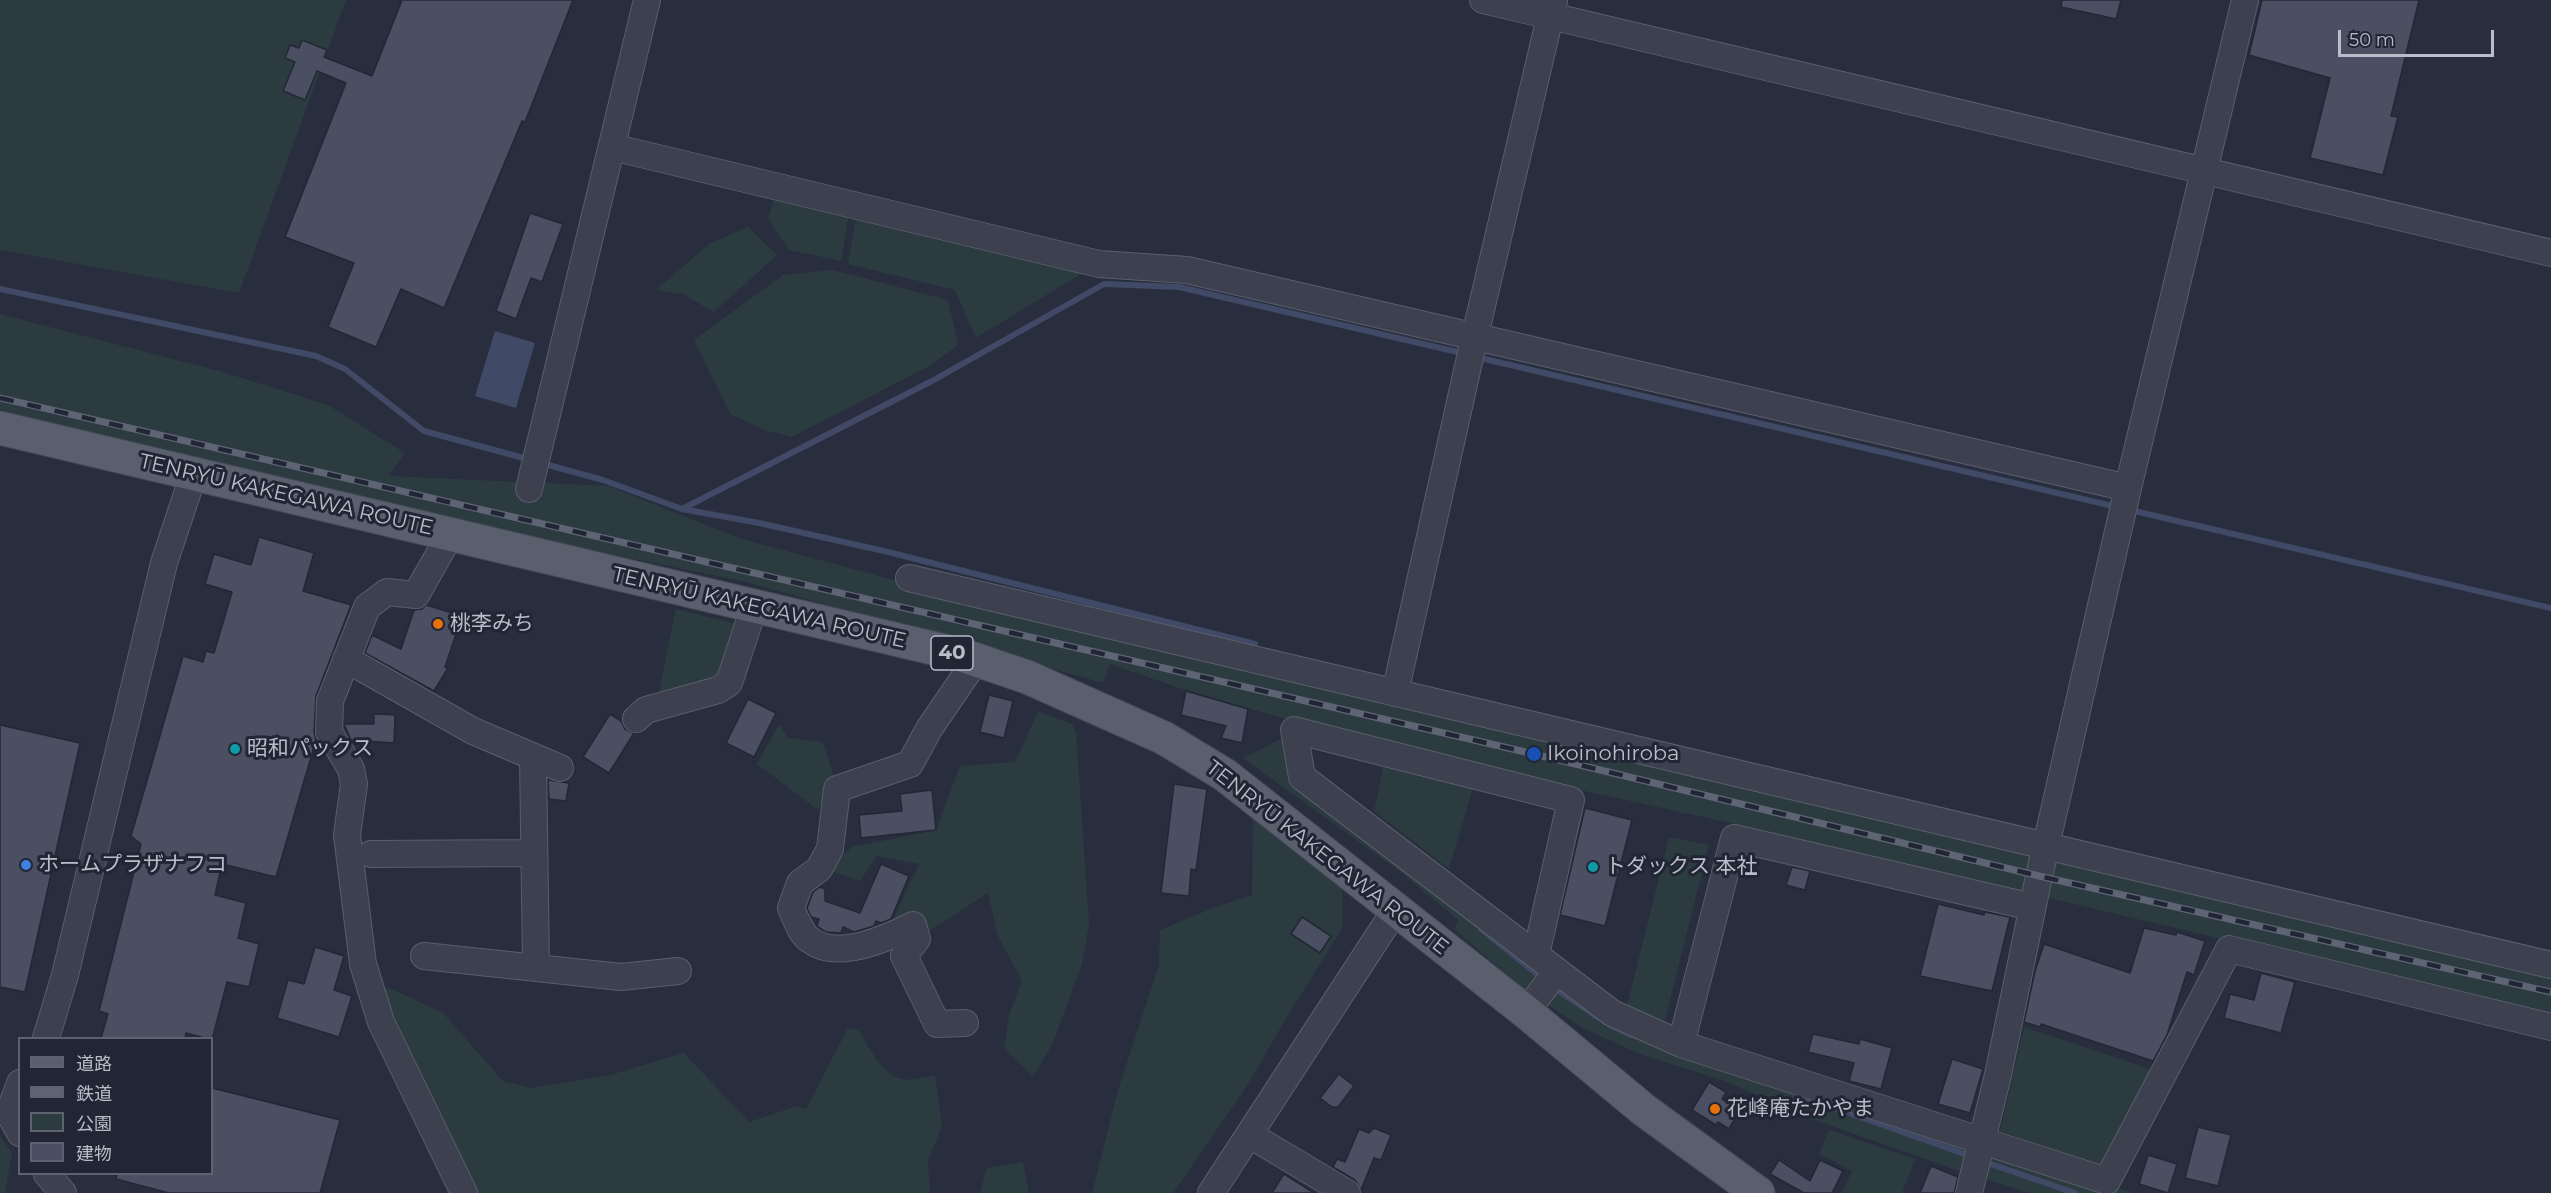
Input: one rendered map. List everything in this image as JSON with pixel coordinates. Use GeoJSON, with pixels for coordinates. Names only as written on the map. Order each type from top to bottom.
{"type":"FeatureCollection","features":[{"type":"Feature","properties":{"kind":"main road","name":"TENRYŪ KAKEGAWA ROUTE"},"geometry":{"type":"LineString","coordinates":[[0,428],[976,660],[1027,677],[1164,738],[1247,790],[1396,909],[1531,1006],[1644,1110],[1758,1193]]}},
{"type":"Feature","properties":{"kind":"street"},"geometry":{"type":"LineString","coordinates":[[531,481],[647,0]]}},
{"type":"Feature","properties":{"kind":"street"},"geometry":{"type":"LineString","coordinates":[[1483,0],[1552,8],[2204,172],[2551,253]]}},
{"type":"Feature","properties":{"kind":"street"},"geometry":{"type":"LineString","coordinates":[[1971,1184],[1998,1074],[2045,847],[2127,492],[2245,0]]}},
{"type":"Feature","properties":{"kind":"street"},"geometry":{"type":"LineString","coordinates":[[1395,693],[1466,374],[1552,8]]}},
{"type":"Feature","properties":{"kind":"street"},"geometry":{"type":"LineString","coordinates":[[612,147],[1099,264],[1187,270],[1474,340],[2127,492]]}},
{"type":"Feature","properties":{"kind":"street"},"geometry":{"type":"LineString","coordinates":[[46,1037],[65,975],[164,563],[195,473]]}},
{"type":"Feature","properties":{"kind":"street"},"geometry":{"type":"LineString","coordinates":[[450,534],[416,595],[387,592],[367,607],[330,701],[329,732],[351,769],[354,784],[347,835],[363,964],[381,1022],[464,1193]]}},
{"type":"Feature","properties":{"kind":"street"},"geometry":{"type":"LineString","coordinates":[[909,578],[2551,965]]}},
{"type":"Feature","properties":{"kind":"street"},"geometry":{"type":"LineString","coordinates":[[737,693],[761,609]]}},
{"type":"Feature","properties":{"kind":"street"},"geometry":{"type":"LineString","coordinates":[[636,719],[646,710],[718,690],[729,683],[761,609]]}},
{"type":"Feature","properties":{"kind":"street"},"geometry":{"type":"LineString","coordinates":[[346,658],[473,731],[560,768]]}},
{"type":"Feature","properties":{"kind":"street"},"geometry":{"type":"LineString","coordinates":[[965,1023],[937,1024],[904,956],[917,939],[913,925],[883,941],[860,946],[831,947],[811,941],[798,924],[791,908],[800,883],[819,869],[830,849],[837,789],[910,764],[929,729],[976,660]]}},
{"type":"Feature","properties":{"kind":"street"},"geometry":{"type":"LineString","coordinates":[[1536,955],[1571,800],[1294,730],[1302,777],[1536,955],[1555,973],[1612,1013],[1681,1044],[1981,1145],[2107,1181],[2229,949],[2551,1027]]}},
{"type":"Feature","properties":{"kind":"street"},"geometry":{"type":"LineString","coordinates":[[533,757],[536,966]]}},
{"type":"Feature","properties":{"kind":"street"},"geometry":{"type":"LineString","coordinates":[[1681,1044],[1734,838],[2032,907]]}},
{"type":"Feature","properties":{"kind":"street"},"geometry":{"type":"LineString","coordinates":[[371,854],[534,853]]}},
{"type":"Feature","properties":{"kind":"street"},"geometry":{"type":"LineString","coordinates":[[1211,1193],[1396,909]]}},
{"type":"Feature","properties":{"kind":"street"},"geometry":{"type":"LineString","coordinates":[[424,956],[536,966],[621,977],[678,971]]}},
{"type":"Feature","properties":{"kind":"street"},"geometry":{"type":"LineString","coordinates":[[1531,1006],[1555,973]]}},
{"type":"Feature","properties":{"kind":"street"},"geometry":{"type":"LineString","coordinates":[[18,1088],[9,1113],[18,1129]]}},
{"type":"Feature","properties":{"kind":"street"},"geometry":{"type":"LineString","coordinates":[[1250,1135],[1347,1193]]}},
{"type":"Feature","properties":{"kind":"street"},"geometry":{"type":"LineString","coordinates":[[49,1175],[63,1193]]}},
{"type":"Feature","properties":{"kind":"green space"},"geometry":{"type":"Polygon","coordinates":[[[0,0],[346,0],[239,293],[0,250],[0,0]]]}},
{"type":"Feature","properties":{"kind":"green space"},"geometry":{"type":"Polygon","coordinates":[[[775,195],[849,213],[841,261],[789,250],[768,219],[775,195]]]}},
{"type":"Feature","properties":{"kind":"green space"},"geometry":{"type":"Polygon","coordinates":[[[856,218],[1089,269],[976,338],[955,290],[848,264],[856,218]]]}},
{"type":"Feature","properties":{"kind":"green space"},"geometry":{"type":"Polygon","coordinates":[[[748,227],[777,255],[714,312],[683,294],[656,290],[709,244],[748,227]]]}},
{"type":"Feature","properties":{"kind":"green space"},"geometry":{"type":"Polygon","coordinates":[[[833,270],[948,300],[958,345],[929,366],[792,437],[764,430],[730,414],[694,340],[783,275],[833,270]]]}},
{"type":"Feature","properties":{"kind":"green space"},"geometry":{"type":"Polygon","coordinates":[[[0,314],[223,372],[328,405],[405,453],[389,476],[608,486],[739,538],[912,585],[2551,972],[2551,1017],[1753,828],[1380,746],[1182,689],[1110,664],[1103,683],[746,582],[470,525],[0,416],[0,314]]]}},
{"type":"Feature","properties":{"kind":"green space"},"geometry":{"type":"Polygon","coordinates":[[[676,609],[753,628],[730,676],[657,702],[676,609]]]}},
{"type":"Feature","properties":{"kind":"green space"},"geometry":{"type":"Polygon","coordinates":[[[1038,712],[1072,724],[1076,732],[1089,924],[1082,964],[1052,1045],[1033,1076],[1004,1049],[1009,1015],[1022,981],[997,934],[988,893],[917,939],[883,941],[919,864],[877,856],[860,881],[828,870],[852,847],[936,830],[960,766],[1015,762],[1038,712]]]}},
{"type":"Feature","properties":{"kind":"green space"},"geometry":{"type":"Polygon","coordinates":[[[779,724],[788,738],[823,742],[834,777],[818,810],[757,764],[779,724]]]}},
{"type":"Feature","properties":{"kind":"green space"},"geometry":{"type":"Polygon","coordinates":[[[1296,731],[1302,777],[1599,1006],[1974,1144],[1964,1173],[1818,1121],[1722,1080],[1645,1056],[1584,1029],[1520,986],[1454,929],[1458,920],[1399,871],[1243,758],[1296,731]]]}},
{"type":"Feature","properties":{"kind":"green space"},"geometry":{"type":"Polygon","coordinates":[[[1385,758],[1473,788],[1449,869],[1374,811],[1385,758]]]}},
{"type":"Feature","properties":{"kind":"green space"},"geometry":{"type":"Polygon","coordinates":[[[1253,818],[1342,885],[1343,927],[1245,1089],[1173,1193],[1092,1193],[1118,1090],[1159,965],[1160,930],[1252,895],[1253,818]]]}},
{"type":"Feature","properties":{"kind":"green space"},"geometry":{"type":"Polygon","coordinates":[[[1669,837],[1709,845],[1663,1028],[1627,1006],[1669,837]]]}},
{"type":"Feature","properties":{"kind":"green space"},"geometry":{"type":"Polygon","coordinates":[[[374,985],[392,989],[443,1013],[503,1081],[530,1088],[610,1075],[684,1053],[749,1122],[797,1106],[806,1109],[848,1028],[858,1030],[882,1066],[895,1077],[910,1080],[935,1075],[942,1126],[928,1161],[930,1193],[468,1193],[374,985]]]}},
{"type":"Feature","properties":{"kind":"green space"},"geometry":{"type":"Polygon","coordinates":[[[2024,1027],[2156,1071],[2101,1166],[2000,1131],[2024,1027]]]}},
{"type":"Feature","properties":{"kind":"green space"},"geometry":{"type":"Polygon","coordinates":[[[1829,1130],[1915,1159],[1902,1193],[1842,1193],[1852,1171],[1819,1154],[1829,1130]]]}},
{"type":"Feature","properties":{"kind":"green space"},"geometry":{"type":"Polygon","coordinates":[[[0,1136],[12,1153],[5,1193],[0,1193],[0,1136]]]}},
{"type":"Feature","properties":{"kind":"green space"},"geometry":{"type":"Polygon","coordinates":[[[1992,1147],[2133,1193],[2030,1193],[1982,1178],[1992,1147]]]}},
{"type":"Feature","properties":{"kind":"green space"},"geometry":{"type":"Polygon","coordinates":[[[1023,1162],[1029,1193],[980,1193],[987,1168],[1023,1162]]]}},
{"type":"Feature","properties":{"kind":"water"},"geometry":{"type":"Polygon","coordinates":[[[495,331],[535,343],[516,408],[475,396],[495,331]]]}},
{"type":"Feature","properties":{"kind":"building"},"geometry":{"type":"Polygon","coordinates":[[[402,0],[573,0],[525,122],[522,121],[444,308],[401,289],[376,347],[328,327],[354,263],[285,237],[346,83],[317,71],[305,100],[283,91],[295,62],[285,58],[290,45],[299,48],[302,40],[327,50],[324,57],[372,76],[402,0]]]}},
{"type":"Feature","properties":{"kind":"building"},"geometry":{"type":"Polygon","coordinates":[[[2062,0],[2121,0],[2116,19],[2061,7],[2062,0]]]}},
{"type":"Feature","properties":{"kind":"building"},"geometry":{"type":"Polygon","coordinates":[[[2262,0],[2419,0],[2391,116],[2398,117],[2383,175],[2310,158],[2330,78],[2249,55],[2262,0]]]}},
{"type":"Feature","properties":{"kind":"building"},"geometry":{"type":"Polygon","coordinates":[[[530,213],[563,224],[542,282],[531,278],[516,319],[496,311],[530,213]]]}},
{"type":"Feature","properties":{"kind":"building","name":"昭和パックス"},"geometry":{"type":"Polygon","coordinates":[[[259,537],[314,553],[303,591],[351,605],[316,696],[314,732],[316,740],[276,877],[222,864],[215,895],[246,903],[238,938],[259,944],[249,987],[227,982],[213,1037],[186,1033],[185,1037],[101,1037],[108,1014],[99,1011],[141,844],[131,836],[183,656],[203,662],[206,651],[214,653],[232,592],[205,584],[214,554],[251,565],[259,537]]]}},
{"type":"Feature","properties":{"kind":"building"},"geometry":{"type":"Polygon","coordinates":[[[426,605],[462,616],[445,667],[448,668],[434,691],[365,653],[372,635],[401,649],[414,610],[422,609],[426,605]]]}},
{"type":"Feature","properties":{"kind":"building"},"geometry":{"type":"Polygon","coordinates":[[[1186,691],[1248,709],[1242,743],[1221,738],[1226,726],[1181,715],[1186,691]]]}},
{"type":"Feature","properties":{"kind":"building"},"geometry":{"type":"Polygon","coordinates":[[[989,695],[1013,701],[1004,738],[980,732],[989,695]]]}},
{"type":"Feature","properties":{"kind":"building"},"geometry":{"type":"Polygon","coordinates":[[[748,699],[776,713],[754,757],[726,743],[748,699]]]}},
{"type":"Feature","properties":{"kind":"building"},"geometry":{"type":"Polygon","coordinates":[[[374,714],[395,715],[394,743],[351,740],[344,724],[374,724],[374,714]]]}},
{"type":"Feature","properties":{"kind":"building"},"geometry":{"type":"Polygon","coordinates":[[[610,714],[621,721],[625,729],[634,733],[609,773],[583,757],[610,714]]]}},
{"type":"Feature","properties":{"kind":"building","name":"ホームプラザナフコ"},"geometry":{"type":"Polygon","coordinates":[[[0,725],[80,743],[25,992],[0,987],[0,725]]]}},
{"type":"Feature","properties":{"kind":"building"},"geometry":{"type":"Polygon","coordinates":[[[548,780],[569,783],[566,801],[549,799],[548,780]]]}},
{"type":"Feature","properties":{"kind":"building"},"geometry":{"type":"Polygon","coordinates":[[[1174,784],[1207,789],[1196,870],[1191,869],[1189,896],[1161,893],[1174,784]]]}},
{"type":"Feature","properties":{"kind":"building"},"geometry":{"type":"Polygon","coordinates":[[[932,790],[936,830],[861,838],[859,815],[902,811],[900,794],[932,790]]]}},
{"type":"Feature","properties":{"kind":"building","name":"トダックス 本社"},"geometry":{"type":"Polygon","coordinates":[[[1585,808],[1632,820],[1605,926],[1560,915],[1585,808]]]}},
{"type":"Feature","properties":{"kind":"building"},"geometry":{"type":"Polygon","coordinates":[[[881,864],[909,876],[891,919],[881,923],[876,921],[874,926],[854,932],[843,927],[841,933],[826,932],[817,926],[819,919],[811,917],[807,908],[813,892],[820,887],[825,889],[825,901],[860,913],[881,864]]]}},
{"type":"Feature","properties":{"kind":"building"},"geometry":{"type":"Polygon","coordinates":[[[1792,867],[1810,871],[1805,890],[1786,885],[1792,867]]]}},
{"type":"Feature","properties":{"kind":"building"},"geometry":{"type":"Polygon","coordinates":[[[1938,904],[1984,915],[1985,912],[2010,917],[1992,991],[1920,976],[1938,904]]]}},
{"type":"Feature","properties":{"kind":"building"},"geometry":{"type":"Polygon","coordinates":[[[1302,917],[1331,936],[1320,953],[1291,934],[1302,917]]]}},
{"type":"Feature","properties":{"kind":"building"},"geometry":{"type":"Polygon","coordinates":[[[2144,928],[2176,935],[2177,932],[2205,941],[2194,975],[2187,972],[2167,1035],[2153,1061],[2041,1024],[2040,1027],[2024,1022],[2035,971],[2044,944],[2130,973],[2144,928]]]}},
{"type":"Feature","properties":{"kind":"building"},"geometry":{"type":"Polygon","coordinates":[[[315,947],[344,956],[334,990],[352,996],[339,1037],[277,1018],[288,980],[304,984],[315,947]]]}},
{"type":"Feature","properties":{"kind":"building"},"geometry":{"type":"Polygon","coordinates":[[[2261,973],[2295,982],[2281,1033],[2224,1018],[2230,994],[2254,1000],[2261,973]]]}},
{"type":"Feature","properties":{"kind":"building"},"geometry":{"type":"Polygon","coordinates":[[[1813,1034],[1859,1044],[1860,1039],[1892,1048],[1881,1089],[1849,1081],[1854,1063],[1808,1052],[1813,1034]]]}},
{"type":"Feature","properties":{"kind":"building"},"geometry":{"type":"Polygon","coordinates":[[[1952,1059],[1983,1069],[1970,1113],[1938,1104],[1952,1059]]]}},
{"type":"Feature","properties":{"kind":"building"},"geometry":{"type":"Polygon","coordinates":[[[1339,1074],[1354,1086],[1338,1107],[1332,1107],[1320,1098],[1339,1074]]]}},
{"type":"Feature","properties":{"kind":"building"},"geometry":{"type":"Polygon","coordinates":[[[1709,1082],[1726,1092],[1722,1099],[1740,1110],[1729,1129],[1718,1122],[1716,1125],[1692,1110],[1709,1082]]]}},
{"type":"Feature","properties":{"kind":"building"},"geometry":{"type":"Polygon","coordinates":[[[213,1088],[340,1120],[320,1193],[169,1193],[116,1179],[117,1175],[213,1175],[213,1088]]]}},
{"type":"Feature","properties":{"kind":"building"},"geometry":{"type":"Polygon","coordinates":[[[2198,1127],[2231,1135],[2218,1186],[2185,1178],[2198,1127]]]}},
{"type":"Feature","properties":{"kind":"building"},"geometry":{"type":"Polygon","coordinates":[[[1374,1128],[1391,1135],[1381,1160],[1374,1158],[1361,1190],[1355,1180],[1333,1167],[1337,1159],[1345,1162],[1359,1129],[1369,1133],[1374,1128]]]}},
{"type":"Feature","properties":{"kind":"building"},"geometry":{"type":"Polygon","coordinates":[[[2148,1155],[2177,1164],[2168,1193],[2139,1184],[2148,1155]]]}},
{"type":"Feature","properties":{"kind":"building"},"geometry":{"type":"Polygon","coordinates":[[[1779,1160],[1810,1181],[1820,1160],[1843,1171],[1832,1193],[1804,1193],[1770,1174],[1779,1160]]]}},
{"type":"Feature","properties":{"kind":"building"},"geometry":{"type":"Polygon","coordinates":[[[1931,1166],[1958,1177],[1954,1193],[1920,1193],[1931,1166]]]}},
{"type":"Feature","properties":{"kind":"building"},"geometry":{"type":"Polygon","coordinates":[[[1284,1174],[1314,1193],[1272,1193],[1284,1174]]]}},
{"type":"Feature","properties":{"kind":"waterway"},"geometry":{"type":"LineString","coordinates":[[682,509],[932,381],[1104,284],[1179,287],[1466,354]]}},
{"type":"Feature","properties":{"kind":"waterway"},"geometry":{"type":"LineString","coordinates":[[0,289],[316,356],[345,369],[424,431],[531,460]]}},
{"type":"Feature","properties":{"kind":"waterway"},"geometry":{"type":"LineString","coordinates":[[1476,357],[2117,507]]}},
{"type":"Feature","properties":{"kind":"waterway"},"geometry":{"type":"LineString","coordinates":[[541,463],[603,480],[682,509],[759,523],[884,551],[1255,644]]}},
{"type":"Feature","properties":{"kind":"waterway"},"geometry":{"type":"LineString","coordinates":[[2130,510],[2551,608]]}},
{"type":"Feature","properties":{"kind":"waterway"},"geometry":{"type":"LineString","coordinates":[[1481,929],[1543,979]]}},
{"type":"Feature","properties":{"kind":"waterway"},"geometry":{"type":"LineString","coordinates":[[1553,987],[1599,1018]]}},
{"type":"Feature","properties":{"kind":"waterway"},"geometry":{"type":"LineString","coordinates":[[1610,1025],[1631,1035]]}},
{"type":"Feature","properties":{"kind":"waterway"},"geometry":{"type":"LineString","coordinates":[[1801,1096],[1973,1157]]}},
{"type":"Feature","properties":{"kind":"waterway"},"geometry":{"type":"LineString","coordinates":[[1982,1161],[2075,1193]]}},
{"type":"Feature","properties":{"kind":"railway"},"geometry":{"type":"LineString","coordinates":[[0,398],[1534,754],[2039,876],[2551,992]]}},
{"type":"Feature","properties":{"kind":"place","name":"桃李みち"},"geometry":{"type":"Point","coordinates":[438,624]}},
{"type":"Feature","properties":{"kind":"place","name":"昭和パックス"},"geometry":{"type":"Point","coordinates":[235,749]}},
{"type":"Feature","properties":{"kind":"place","name":"Ikoinohiroba"},"geometry":{"type":"Point","coordinates":[1534,754]}},
{"type":"Feature","properties":{"kind":"place","name":"ホームプラザナフコ"},"geometry":{"type":"Point","coordinates":[26,865]}},
{"type":"Feature","properties":{"kind":"place","name":"トダックス 本社"},"geometry":{"type":"Point","coordinates":[1593,867]}},
{"type":"Feature","properties":{"kind":"place","name":"花峰庵たかやま"},"geometry":{"type":"Point","coordinates":[1715,1109]}}]}
